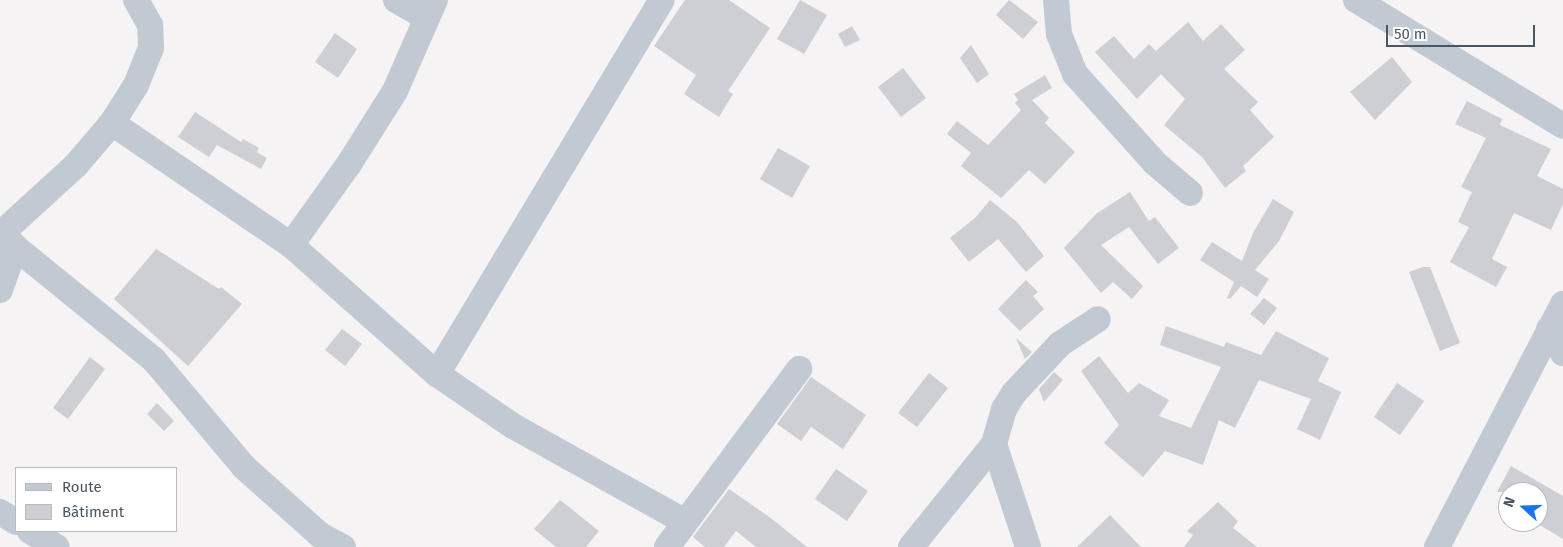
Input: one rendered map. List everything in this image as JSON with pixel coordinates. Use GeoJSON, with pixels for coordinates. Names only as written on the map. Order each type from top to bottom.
{"type":"FeatureCollection","features":[{"type":"Feature","properties":{"kind":"street"},"geometry":{"type":"LineString","coordinates":[[0,290],[6,236],[76,165],[112,123],[136,85],[151,48],[150,25],[136,0]]}},
{"type":"Feature","properties":{"kind":"street"},"geometry":{"type":"LineString","coordinates":[[291,245],[350,164],[394,91],[430,8],[396,0]]}},
{"type":"Feature","properties":{"kind":"street"},"geometry":{"type":"LineString","coordinates":[[436,374],[662,0]]}},
{"type":"Feature","properties":{"kind":"street"},"geometry":{"type":"LineString","coordinates":[[1056,0],[1059,34],[1074,74],[1155,163],[1190,193]]}},
{"type":"Feature","properties":{"kind":"street"},"geometry":{"type":"LineString","coordinates":[[1356,0],[1563,126]]}},
{"type":"Feature","properties":{"kind":"street"},"geometry":{"type":"LineString","coordinates":[[112,123],[291,245],[436,374],[513,426],[684,521]]}},
{"type":"Feature","properties":{"kind":"street"},"geometry":{"type":"LineString","coordinates":[[6,236],[154,360],[244,467],[313,541],[343,547]]}},
{"type":"Feature","properties":{"kind":"street"},"geometry":{"type":"LineString","coordinates":[[1437,547],[1563,304]]}},
{"type":"Feature","properties":{"kind":"street"},"geometry":{"type":"LineString","coordinates":[[911,547],[994,444],[1004,409],[1014,392],[1060,344],[1098,319]]}},
{"type":"Feature","properties":{"kind":"street"},"geometry":{"type":"LineString","coordinates":[[1549,329],[1563,353]]}},
{"type":"Feature","properties":{"kind":"street"},"geometry":{"type":"LineString","coordinates":[[667,547],[684,521],[799,369]]}},
{"type":"Feature","properties":{"kind":"street"},"geometry":{"type":"LineString","coordinates":[[994,444],[1028,547]]}},
{"type":"Feature","properties":{"kind":"street"},"geometry":{"type":"LineString","coordinates":[[0,512],[15,521]]}},
{"type":"Feature","properties":{"kind":"street"},"geometry":{"type":"LineString","coordinates":[[32,532],[57,547]]}},
{"type":"Feature","properties":{"kind":"building"},"geometry":{"type":"Polygon","coordinates":[[[685,0],[729,0],[770,28],[728,91],[733,94],[719,117],[684,94],[696,75],[654,46],[685,0]]]}},
{"type":"Feature","properties":{"kind":"building"},"geometry":{"type":"Polygon","coordinates":[[[800,0],[827,15],[804,54],[777,39],[800,0]]]}},
{"type":"Feature","properties":{"kind":"building"},"geometry":{"type":"Polygon","coordinates":[[[1009,0],[1038,22],[1023,39],[996,15],[1009,0]]]}},
{"type":"Feature","properties":{"kind":"building"},"geometry":{"type":"Polygon","coordinates":[[[1188,22],[1203,41],[1221,24],[1245,50],[1224,69],[1258,102],[1250,110],[1274,137],[1243,166],[1246,171],[1225,188],[1202,157],[1164,125],[1185,99],[1161,74],[1137,99],[1095,52],[1114,36],[1134,59],[1149,44],[1156,51],[1188,22]]]}},
{"type":"Feature","properties":{"kind":"building"},"geometry":{"type":"Polygon","coordinates":[[[852,26],[860,40],[845,47],[838,34],[852,26]]]}},
{"type":"Feature","properties":{"kind":"building"},"geometry":{"type":"Polygon","coordinates":[[[335,33],[357,49],[338,78],[315,62],[335,33]]]}},
{"type":"Feature","properties":{"kind":"building"},"geometry":{"type":"Polygon","coordinates":[[[971,45],[989,74],[977,83],[960,58],[971,45]]]}},
{"type":"Feature","properties":{"kind":"building"},"geometry":{"type":"Polygon","coordinates":[[[1392,57],[1412,82],[1375,120],[1350,92],[1392,57]]]}},
{"type":"Feature","properties":{"kind":"building"},"geometry":{"type":"Polygon","coordinates":[[[903,68],[926,98],[901,117],[878,87],[903,68]]]}},
{"type":"Feature","properties":{"kind":"building"},"geometry":{"type":"Polygon","coordinates":[[[1045,75],[1052,88],[1032,100],[1049,118],[1045,123],[1075,152],[1045,184],[1029,170],[1001,198],[961,166],[971,153],[947,134],[957,121],[988,145],[1021,110],[1015,103],[1018,100],[1014,94],[1045,75]]]}},
{"type":"Feature","properties":{"kind":"building"},"geometry":{"type":"Polygon","coordinates":[[[1467,101],[1502,119],[1500,125],[1551,149],[1537,176],[1563,189],[1563,204],[1551,230],[1514,213],[1492,259],[1507,267],[1496,287],[1450,262],[1469,227],[1458,222],[1472,192],[1461,187],[1486,138],[1455,124],[1467,101]]]}},
{"type":"Feature","properties":{"kind":"building"},"geometry":{"type":"Polygon","coordinates":[[[195,112],[241,142],[243,139],[259,148],[257,152],[267,158],[261,169],[217,145],[209,157],[178,137],[195,112]]]}},
{"type":"Feature","properties":{"kind":"building"},"geometry":{"type":"Polygon","coordinates":[[[778,148],[810,166],[792,198],[760,179],[778,148]]]}},
{"type":"Feature","properties":{"kind":"building"},"geometry":{"type":"Polygon","coordinates":[[[1130,192],[1149,221],[1155,217],[1179,248],[1158,264],[1129,227],[1101,245],[1143,286],[1132,299],[1113,282],[1101,293],[1064,248],[1096,214],[1130,192]]]}},
{"type":"Feature","properties":{"kind":"building"},"geometry":{"type":"Polygon","coordinates":[[[1273,199],[1294,212],[1279,241],[1255,270],[1269,279],[1257,297],[1241,286],[1230,299],[1227,298],[1234,282],[1200,260],[1212,242],[1242,261],[1253,233],[1273,199]]]}},
{"type":"Feature","properties":{"kind":"building"},"geometry":{"type":"Polygon","coordinates":[[[990,200],[1017,222],[1044,256],[1026,272],[998,239],[969,262],[950,238],[976,217],[990,200]]]}},
{"type":"Feature","properties":{"kind":"building"},"geometry":{"type":"Polygon","coordinates":[[[156,249],[219,289],[221,287],[242,304],[188,366],[114,299],[156,249]]]}},
{"type":"Feature","properties":{"kind":"building"},"geometry":{"type":"Polygon","coordinates":[[[1423,267],[1430,267],[1460,343],[1440,351],[1409,272],[1423,267]]]}},
{"type":"Feature","properties":{"kind":"building"},"geometry":{"type":"Polygon","coordinates":[[[1026,280],[1038,292],[1033,296],[1044,309],[1020,331],[998,309],[1026,280]]]}},
{"type":"Feature","properties":{"kind":"building"},"geometry":{"type":"Polygon","coordinates":[[[1264,298],[1277,308],[1264,325],[1250,314],[1264,298]]]}},
{"type":"Feature","properties":{"kind":"building"},"geometry":{"type":"Polygon","coordinates":[[[1166,326],[1224,347],[1226,342],[1261,355],[1276,331],[1329,358],[1318,381],[1341,392],[1320,440],[1297,429],[1311,399],[1259,380],[1235,428],[1219,420],[1203,465],[1165,451],[1143,477],[1104,443],[1119,425],[1081,371],[1099,356],[1128,393],[1139,383],[1169,400],[1159,416],[1191,428],[1221,367],[1160,345],[1166,326]]]}},
{"type":"Feature","properties":{"kind":"building"},"geometry":{"type":"Polygon","coordinates":[[[342,329],[362,344],[345,366],[325,350],[342,329]]]}},
{"type":"Feature","properties":{"kind":"building"},"geometry":{"type":"Polygon","coordinates":[[[1016,338],[1032,352],[1025,359],[1016,338]]]}},
{"type":"Feature","properties":{"kind":"building"},"geometry":{"type":"Polygon","coordinates":[[[90,357],[105,369],[68,419],[53,408],[90,357]]]}},
{"type":"Feature","properties":{"kind":"building"},"geometry":{"type":"Polygon","coordinates":[[[1054,372],[1063,380],[1044,402],[1039,389],[1054,372]]]}},
{"type":"Feature","properties":{"kind":"building"},"geometry":{"type":"Polygon","coordinates":[[[929,373],[948,388],[917,427],[898,413],[929,373]]]}},
{"type":"Feature","properties":{"kind":"building"},"geometry":{"type":"Polygon","coordinates":[[[811,377],[866,415],[843,449],[811,427],[801,441],[777,424],[811,377]]]}},
{"type":"Feature","properties":{"kind":"building"},"geometry":{"type":"Polygon","coordinates":[[[1397,383],[1424,401],[1400,435],[1374,417],[1397,383]]]}},
{"type":"Feature","properties":{"kind":"building"},"geometry":{"type":"Polygon","coordinates":[[[157,403],[174,421],[164,431],[147,414],[157,403]]]}},
{"type":"Feature","properties":{"kind":"building"},"geometry":{"type":"Polygon","coordinates":[[[1511,466],[1539,482],[1502,482],[1511,466]]]}},
{"type":"Feature","properties":{"kind":"building"},"geometry":{"type":"Polygon","coordinates":[[[836,469],[868,491],[847,521],[815,499],[836,469]]]}},
{"type":"Feature","properties":{"kind":"building"},"geometry":{"type":"Polygon","coordinates":[[[1548,487],[1563,496],[1563,539],[1548,530],[1548,487]]]}},
{"type":"Feature","properties":{"kind":"building"},"geometry":{"type":"Polygon","coordinates":[[[729,489],[768,516],[807,547],[756,547],[736,531],[724,547],[705,547],[693,537],[729,489]]]}},
{"type":"Feature","properties":{"kind":"building"},"geometry":{"type":"Polygon","coordinates":[[[560,500],[599,531],[586,547],[556,547],[534,529],[560,500]]]}},
{"type":"Feature","properties":{"kind":"building"},"geometry":{"type":"Polygon","coordinates":[[[1218,502],[1238,521],[1233,528],[1257,547],[1184,547],[1193,535],[1187,531],[1218,502]]]}},
{"type":"Feature","properties":{"kind":"building"},"geometry":{"type":"Polygon","coordinates":[[[1110,515],[1141,547],[1077,547],[1110,515]]]}}]}
